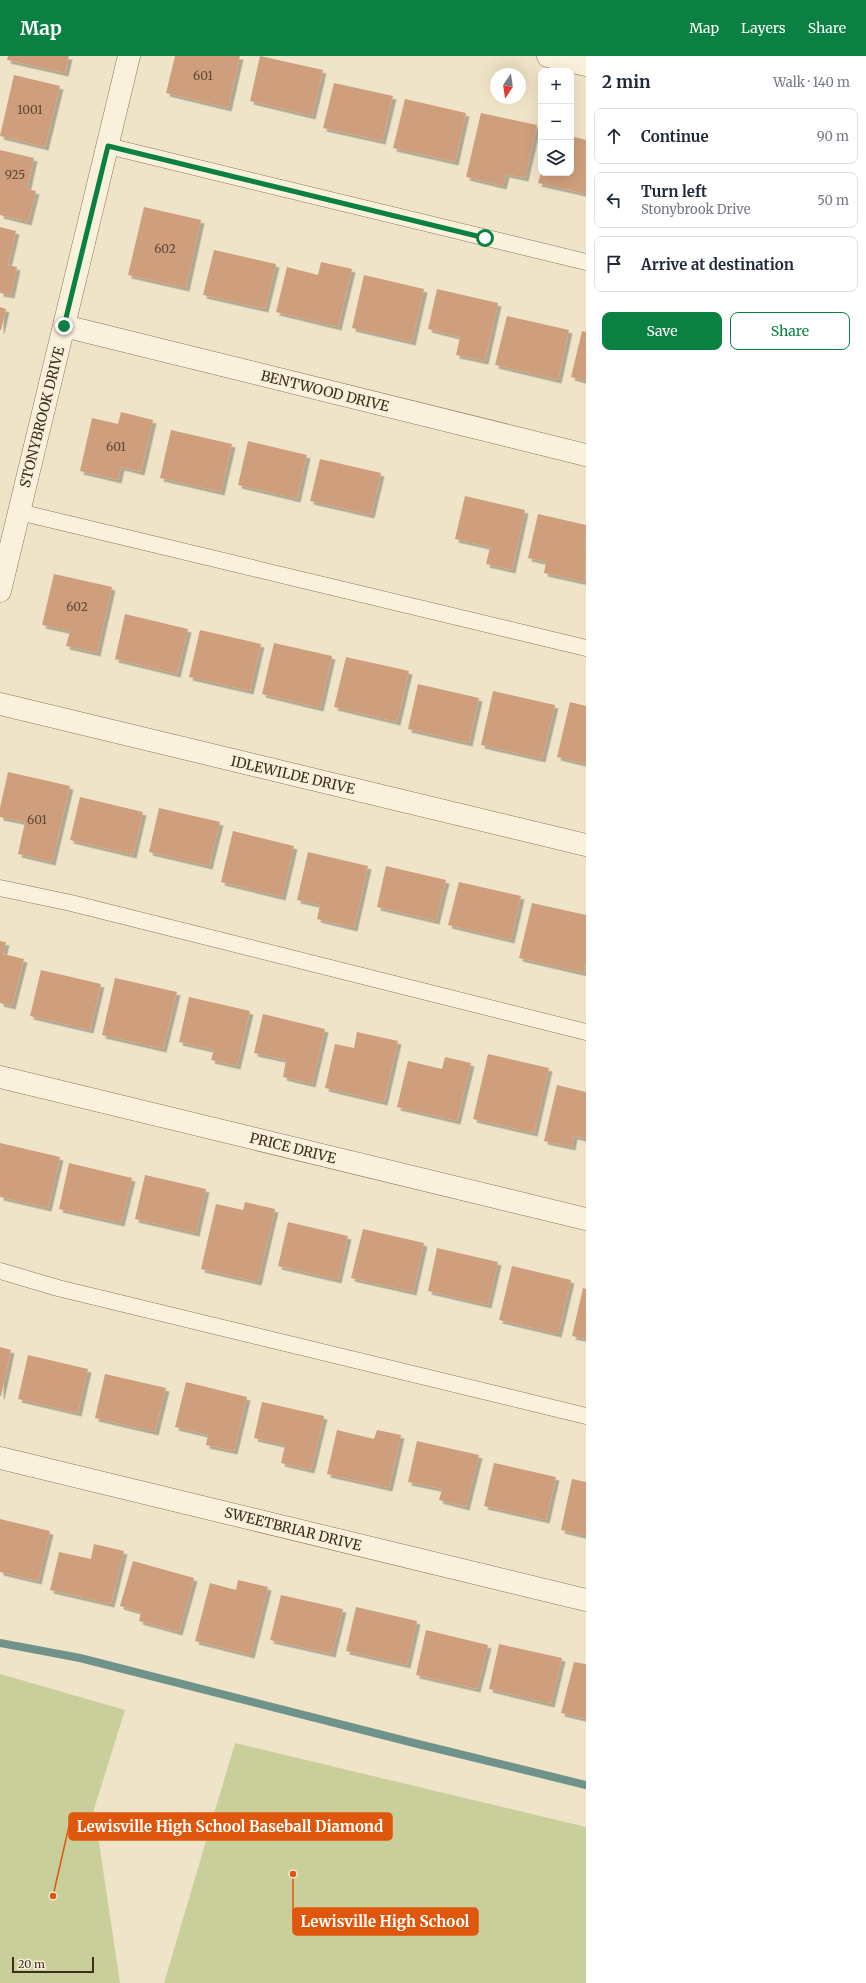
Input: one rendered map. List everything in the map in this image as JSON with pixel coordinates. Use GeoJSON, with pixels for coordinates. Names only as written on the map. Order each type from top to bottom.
{"type":"FeatureCollection","features":[{"type":"Feature","properties":{"kind":"street","name":"STONYBROOK DRIVE"},"geometry":{"type":"LineString","coordinates":[[0,591],[129,56]]}},
{"type":"Feature","properties":{"kind":"street"},"geometry":{"type":"LineString","coordinates":[[548,56],[586,66]]}},
{"type":"Feature","properties":{"kind":"street","name":"BENTWOOD DRIVE"},"geometry":{"type":"LineString","coordinates":[[64,326],[586,455]]}},
{"type":"Feature","properties":{"kind":"street","name":"IDLEWILDE DRIVE"},"geometry":{"type":"LineString","coordinates":[[0,704],[586,845]]}},
{"type":"Feature","properties":{"kind":"street","name":"PRICE DRIVE"},"geometry":{"type":"LineString","coordinates":[[0,1077],[586,1219]]}},
{"type":"Feature","properties":{"kind":"street","name":"SWEETBRIAR DRIVE"},"geometry":{"type":"LineString","coordinates":[[0,1458],[586,1600]]}},
{"type":"Feature","properties":{"kind":"lane"},"geometry":{"type":"LineString","coordinates":[[108,146],[586,262]]}},
{"type":"Feature","properties":{"kind":"lane"},"geometry":{"type":"LineString","coordinates":[[19,512],[586,648]]}},
{"type":"Feature","properties":{"kind":"lane"},"geometry":{"type":"LineString","coordinates":[[0,888],[71,903],[586,1032]]}},
{"type":"Feature","properties":{"kind":"lane"},"geometry":{"type":"LineString","coordinates":[[0,1271],[58,1288],[586,1416]]}},
{"type":"Feature","properties":{"kind":"green space"},"geometry":{"type":"Polygon","coordinates":[[[0,1674],[125,1710],[94,1809],[120,1983],[0,1983],[0,1674]]]}},
{"type":"Feature","properties":{"kind":"green space"},"geometry":{"type":"Polygon","coordinates":[[[235,1743],[586,1827],[586,1983],[164,1983],[235,1743]]]}},
{"type":"Feature","properties":{"kind":"building"},"geometry":{"type":"Polygon","coordinates":[[[8,56],[69,56],[65,73],[7,60],[8,56]]]}},
{"type":"Feature","properties":{"kind":"building"},"geometry":{"type":"Polygon","coordinates":[[[175,56],[240,56],[228,108],[166,93],[175,56]]]}},
{"type":"Feature","properties":{"kind":"building"},"geometry":{"type":"Polygon","coordinates":[[[260,56],[323,70],[312,116],[250,101],[260,56]]]}},
{"type":"Feature","properties":{"kind":"building"},"geometry":{"type":"Polygon","coordinates":[[[14,75],[60,86],[45,147],[0,136],[14,75]]]}},
{"type":"Feature","properties":{"kind":"building"},"geometry":{"type":"Polygon","coordinates":[[[334,83],[393,96],[382,141],[323,128],[334,83]]]}},
{"type":"Feature","properties":{"kind":"building"},"geometry":{"type":"Polygon","coordinates":[[[405,99],[466,113],[455,162],[393,148],[405,99]]]}},
{"type":"Feature","properties":{"kind":"building"},"geometry":{"type":"Polygon","coordinates":[[[481,113],[537,125],[525,178],[506,174],[503,186],[466,177],[481,113]]]}},
{"type":"Feature","properties":{"kind":"building"},"geometry":{"type":"Polygon","coordinates":[[[574,137],[586,140],[586,194],[538,183],[540,176],[574,176],[574,137]]]}},
{"type":"Feature","properties":{"kind":"building"},"geometry":{"type":"Polygon","coordinates":[[[0,150],[34,158],[27,189],[36,191],[28,222],[0,215],[0,150]]]}},
{"type":"Feature","properties":{"kind":"building"},"geometry":{"type":"Polygon","coordinates":[[[144,207],[201,220],[186,288],[128,275],[144,207]]]}},
{"type":"Feature","properties":{"kind":"building"},"geometry":{"type":"Polygon","coordinates":[[[0,227],[16,231],[8,265],[17,267],[11,295],[0,293],[0,227]]]}},
{"type":"Feature","properties":{"kind":"building"},"geometry":{"type":"Polygon","coordinates":[[[214,250],[276,264],[265,309],[203,295],[214,250]]]}},
{"type":"Feature","properties":{"kind":"building"},"geometry":{"type":"Polygon","coordinates":[[[321,262],[352,269],[338,327],[276,312],[287,267],[318,275],[321,262]]]}},
{"type":"Feature","properties":{"kind":"building"},"geometry":{"type":"Polygon","coordinates":[[[364,275],[424,289],[412,342],[352,328],[364,275]]]}},
{"type":"Feature","properties":{"kind":"building"},"geometry":{"type":"Polygon","coordinates":[[[437,289],[498,303],[485,361],[456,355],[460,337],[428,329],[437,289]]]}},
{"type":"Feature","properties":{"kind":"building"},"geometry":{"type":"Polygon","coordinates":[[[0,307],[6,309],[1,330],[0,330],[0,307]]]}},
{"type":"Feature","properties":{"kind":"building"},"geometry":{"type":"Polygon","coordinates":[[[507,316],[569,330],[558,380],[495,365],[507,316]]]}},
{"type":"Feature","properties":{"kind":"building"},"geometry":{"type":"Polygon","coordinates":[[[582,331],[586,332],[586,381],[571,377],[582,331]]]}},
{"type":"Feature","properties":{"kind":"building"},"geometry":{"type":"Polygon","coordinates":[[[121,412],[153,420],[141,472],[121,467],[118,480],[80,471],[92,418],[118,424],[121,412]]]}},
{"type":"Feature","properties":{"kind":"building"},"geometry":{"type":"Polygon","coordinates":[[[171,430],[232,444],[221,492],[160,478],[171,430]]]}},
{"type":"Feature","properties":{"kind":"building"},"geometry":{"type":"Polygon","coordinates":[[[248,441],[307,455],[297,499],[238,485],[248,441]]]}},
{"type":"Feature","properties":{"kind":"building"},"geometry":{"type":"Polygon","coordinates":[[[320,459],[381,473],[371,515],[310,501],[320,459]]]}},
{"type":"Feature","properties":{"kind":"building"},"geometry":{"type":"Polygon","coordinates":[[[465,496],[525,510],[512,570],[486,564],[490,547],[455,539],[465,496]]]}},
{"type":"Feature","properties":{"kind":"building"},"geometry":{"type":"Polygon","coordinates":[[[538,514],[586,525],[585,582],[544,573],[546,562],[528,558],[538,514]]]}},
{"type":"Feature","properties":{"kind":"building"},"geometry":{"type":"Polygon","coordinates":[[[54,574],[112,587],[97,653],[66,646],[70,631],[42,625],[54,574]]]}},
{"type":"Feature","properties":{"kind":"building"},"geometry":{"type":"Polygon","coordinates":[[[125,614],[188,629],[177,674],[115,659],[125,614]]]}},
{"type":"Feature","properties":{"kind":"building"},"geometry":{"type":"Polygon","coordinates":[[[200,630],[261,644],[250,691],[189,677],[200,630]]]}},
{"type":"Feature","properties":{"kind":"building"},"geometry":{"type":"Polygon","coordinates":[[[274,643],[332,656],[320,708],[262,694],[274,643]]]}},
{"type":"Feature","properties":{"kind":"building"},"geometry":{"type":"Polygon","coordinates":[[[346,657],[409,671],[397,722],[334,707],[346,657]]]}},
{"type":"Feature","properties":{"kind":"building"},"geometry":{"type":"Polygon","coordinates":[[[418,684],[479,698],[469,743],[408,729],[418,684]]]}},
{"type":"Feature","properties":{"kind":"building"},"geometry":{"type":"Polygon","coordinates":[[[493,691],[555,705],[542,759],[481,745],[493,691]]]}},
{"type":"Feature","properties":{"kind":"building"},"geometry":{"type":"Polygon","coordinates":[[[570,702],[586,706],[586,764],[557,757],[570,702]]]}},
{"type":"Feature","properties":{"kind":"building"},"geometry":{"type":"Polygon","coordinates":[[[8,772],[70,786],[52,862],[18,854],[25,822],[0,817],[0,808],[8,772]]]}},
{"type":"Feature","properties":{"kind":"building"},"geometry":{"type":"Polygon","coordinates":[[[80,797],[143,812],[133,855],[70,840],[80,797]]]}},
{"type":"Feature","properties":{"kind":"building"},"geometry":{"type":"Polygon","coordinates":[[[159,808],[220,822],[209,866],[149,852],[159,808]]]}},
{"type":"Feature","properties":{"kind":"building"},"geometry":{"type":"Polygon","coordinates":[[[233,831],[294,846],[282,897],[221,882],[233,831]]]}},
{"type":"Feature","properties":{"kind":"building"},"geometry":{"type":"Polygon","coordinates":[[[308,852],[368,866],[354,928],[317,919],[320,905],[297,900],[308,852]]]}},
{"type":"Feature","properties":{"kind":"building"},"geometry":{"type":"Polygon","coordinates":[[[386,866],[446,880],[436,921],[377,907],[386,866]]]}},
{"type":"Feature","properties":{"kind":"building"},"geometry":{"type":"Polygon","coordinates":[[[459,882],[521,896],[511,940],[448,925],[459,882]]]}},
{"type":"Feature","properties":{"kind":"building"},"geometry":{"type":"Polygon","coordinates":[[[532,903],[586,915],[586,963],[584,973],[519,958],[532,903]]]}},
{"type":"Feature","properties":{"kind":"building"},"geometry":{"type":"Polygon","coordinates":[[[0,941],[6,942],[3,954],[24,959],[12,1006],[0,1003],[0,941]]]}},
{"type":"Feature","properties":{"kind":"building"},"geometry":{"type":"Polygon","coordinates":[[[41,970],[101,984],[90,1030],[30,1016],[41,970]]]}},
{"type":"Feature","properties":{"kind":"building"},"geometry":{"type":"Polygon","coordinates":[[[115,978],[177,992],[163,1049],[102,1035],[115,978]]]}},
{"type":"Feature","properties":{"kind":"building"},"geometry":{"type":"Polygon","coordinates":[[[189,997],[250,1011],[237,1066],[211,1060],[214,1050],[179,1042],[189,997]]]}},
{"type":"Feature","properties":{"kind":"building"},"geometry":{"type":"Polygon","coordinates":[[[263,1014],[325,1029],[312,1084],[283,1077],[286,1060],[254,1053],[263,1014]]]}},
{"type":"Feature","properties":{"kind":"building"},"geometry":{"type":"Polygon","coordinates":[[[357,1032],[398,1041],[384,1102],[325,1088],[335,1044],[354,1048],[357,1032]]]}},
{"type":"Feature","properties":{"kind":"building"},"geometry":{"type":"Polygon","coordinates":[[[488,1054],[549,1068],[534,1133],[473,1119],[488,1054]]]}},
{"type":"Feature","properties":{"kind":"building"},"geometry":{"type":"Polygon","coordinates":[[[445,1057],[471,1063],[457,1121],[397,1107],[408,1061],[442,1069],[445,1057]]]}},
{"type":"Feature","properties":{"kind":"building"},"geometry":{"type":"Polygon","coordinates":[[[557,1085],[586,1092],[586,1139],[574,1136],[572,1147],[544,1141],[557,1085]]]}},
{"type":"Feature","properties":{"kind":"building"},"geometry":{"type":"Polygon","coordinates":[[[0,1143],[60,1157],[48,1208],[0,1197],[0,1143]]]}},
{"type":"Feature","properties":{"kind":"building"},"geometry":{"type":"Polygon","coordinates":[[[69,1163],[132,1178],[121,1223],[59,1209],[69,1163]]]}},
{"type":"Feature","properties":{"kind":"building"},"geometry":{"type":"Polygon","coordinates":[[[145,1175],[206,1189],[196,1233],[135,1219],[145,1175]]]}},
{"type":"Feature","properties":{"kind":"building"},"geometry":{"type":"Polygon","coordinates":[[[245,1202],[275,1209],[258,1282],[201,1269],[216,1204],[243,1210],[245,1202]]]}},
{"type":"Feature","properties":{"kind":"building"},"geometry":{"type":"Polygon","coordinates":[[[288,1222],[348,1236],[338,1280],[278,1266],[288,1222]]]}},
{"type":"Feature","properties":{"kind":"building"},"geometry":{"type":"Polygon","coordinates":[[[363,1229],[424,1243],[413,1292],[351,1278],[363,1229]]]}},
{"type":"Feature","properties":{"kind":"building"},"geometry":{"type":"Polygon","coordinates":[[[437,1248],[498,1262],[488,1305],[428,1291],[437,1248]]]}},
{"type":"Feature","properties":{"kind":"building"},"geometry":{"type":"Polygon","coordinates":[[[512,1266],[571,1280],[558,1334],[499,1320],[512,1266]]]}},
{"type":"Feature","properties":{"kind":"building"},"geometry":{"type":"Polygon","coordinates":[[[583,1288],[586,1289],[586,1339],[572,1336],[583,1288]]]}},
{"type":"Feature","properties":{"kind":"building"},"geometry":{"type":"Polygon","coordinates":[[[0,1347],[11,1350],[1,1396],[0,1396],[0,1347]]]}},
{"type":"Feature","properties":{"kind":"building"},"geometry":{"type":"Polygon","coordinates":[[[28,1355],[88,1369],[78,1413],[18,1399],[28,1355]]]}},
{"type":"Feature","properties":{"kind":"building"},"geometry":{"type":"Polygon","coordinates":[[[105,1374],[166,1388],[155,1432],[95,1418],[105,1374]]]}},
{"type":"Feature","properties":{"kind":"building"},"geometry":{"type":"Polygon","coordinates":[[[186,1382],[247,1397],[234,1451],[206,1445],[208,1435],[175,1427],[186,1382]]]}},
{"type":"Feature","properties":{"kind":"building"},"geometry":{"type":"Polygon","coordinates":[[[262,1402],[324,1416],[311,1470],[281,1463],[285,1445],[254,1438],[262,1402]]]}},
{"type":"Feature","properties":{"kind":"building"},"geometry":{"type":"Polygon","coordinates":[[[337,1430],[374,1439],[377,1430],[401,1435],[389,1488],[327,1474],[337,1430]]]}},
{"type":"Feature","properties":{"kind":"building"},"geometry":{"type":"Polygon","coordinates":[[[417,1441],[479,1455],[466,1507],[439,1500],[442,1489],[408,1482],[417,1441]]]}},
{"type":"Feature","properties":{"kind":"building"},"geometry":{"type":"Polygon","coordinates":[[[494,1463],[556,1477],[546,1520],[484,1506],[494,1463]]]}},
{"type":"Feature","properties":{"kind":"building"},"geometry":{"type":"Polygon","coordinates":[[[572,1479],[586,1482],[586,1536],[561,1530],[572,1479]]]}},
{"type":"Feature","properties":{"kind":"building"},"geometry":{"type":"Polygon","coordinates":[[[0,1519],[50,1531],[38,1581],[0,1572],[0,1519]]]}},
{"type":"Feature","properties":{"kind":"building"},"geometry":{"type":"Polygon","coordinates":[[[94,1544],[124,1551],[111,1604],[50,1590],[59,1552],[91,1559],[94,1544]]]}},
{"type":"Feature","properties":{"kind":"building"},"geometry":{"type":"Polygon","coordinates":[[[133,1561],[194,1578],[179,1632],[139,1621],[141,1612],[120,1606],[133,1561]]]}},
{"type":"Feature","properties":{"kind":"building"},"geometry":{"type":"Polygon","coordinates":[[[238,1580],[268,1587],[251,1655],[195,1641],[210,1583],[236,1590],[238,1580]]]}},
{"type":"Feature","properties":{"kind":"building"},"geometry":{"type":"Polygon","coordinates":[[[281,1595],[343,1609],[332,1654],[270,1640],[281,1595]]]}},
{"type":"Feature","properties":{"kind":"building"},"geometry":{"type":"Polygon","coordinates":[[[356,1607],[417,1621],[407,1665],[346,1651],[356,1607]]]}},
{"type":"Feature","properties":{"kind":"building"},"geometry":{"type":"Polygon","coordinates":[[[426,1630],[488,1645],[477,1689],[416,1675],[426,1630]]]}},
{"type":"Feature","properties":{"kind":"building"},"geometry":{"type":"Polygon","coordinates":[[[499,1644],[562,1658],[551,1704],[489,1689],[499,1644]]]}},
{"type":"Feature","properties":{"kind":"building"},"geometry":{"type":"Polygon","coordinates":[[[574,1662],[586,1664],[586,1719],[561,1713],[574,1662]]]}},
{"type":"Feature","properties":{"kind":"waterway"},"geometry":{"type":"LineString","coordinates":[[0,1643],[80,1658],[586,1785]]}},
{"type":"Feature","properties":{"kind":"place","name":"Lewisville High School"},"geometry":{"type":"Point","coordinates":[293,1874]}},
{"type":"Feature","properties":{"kind":"place","name":"Lewisville High School Baseball Diamond"},"geometry":{"type":"Point","coordinates":[53,1896]}},
{"type":"Feature","properties":{"kind":"route"},"geometry":{"type":"LineString","coordinates":[[64,326],[108,146],[485,238]]}}]}
